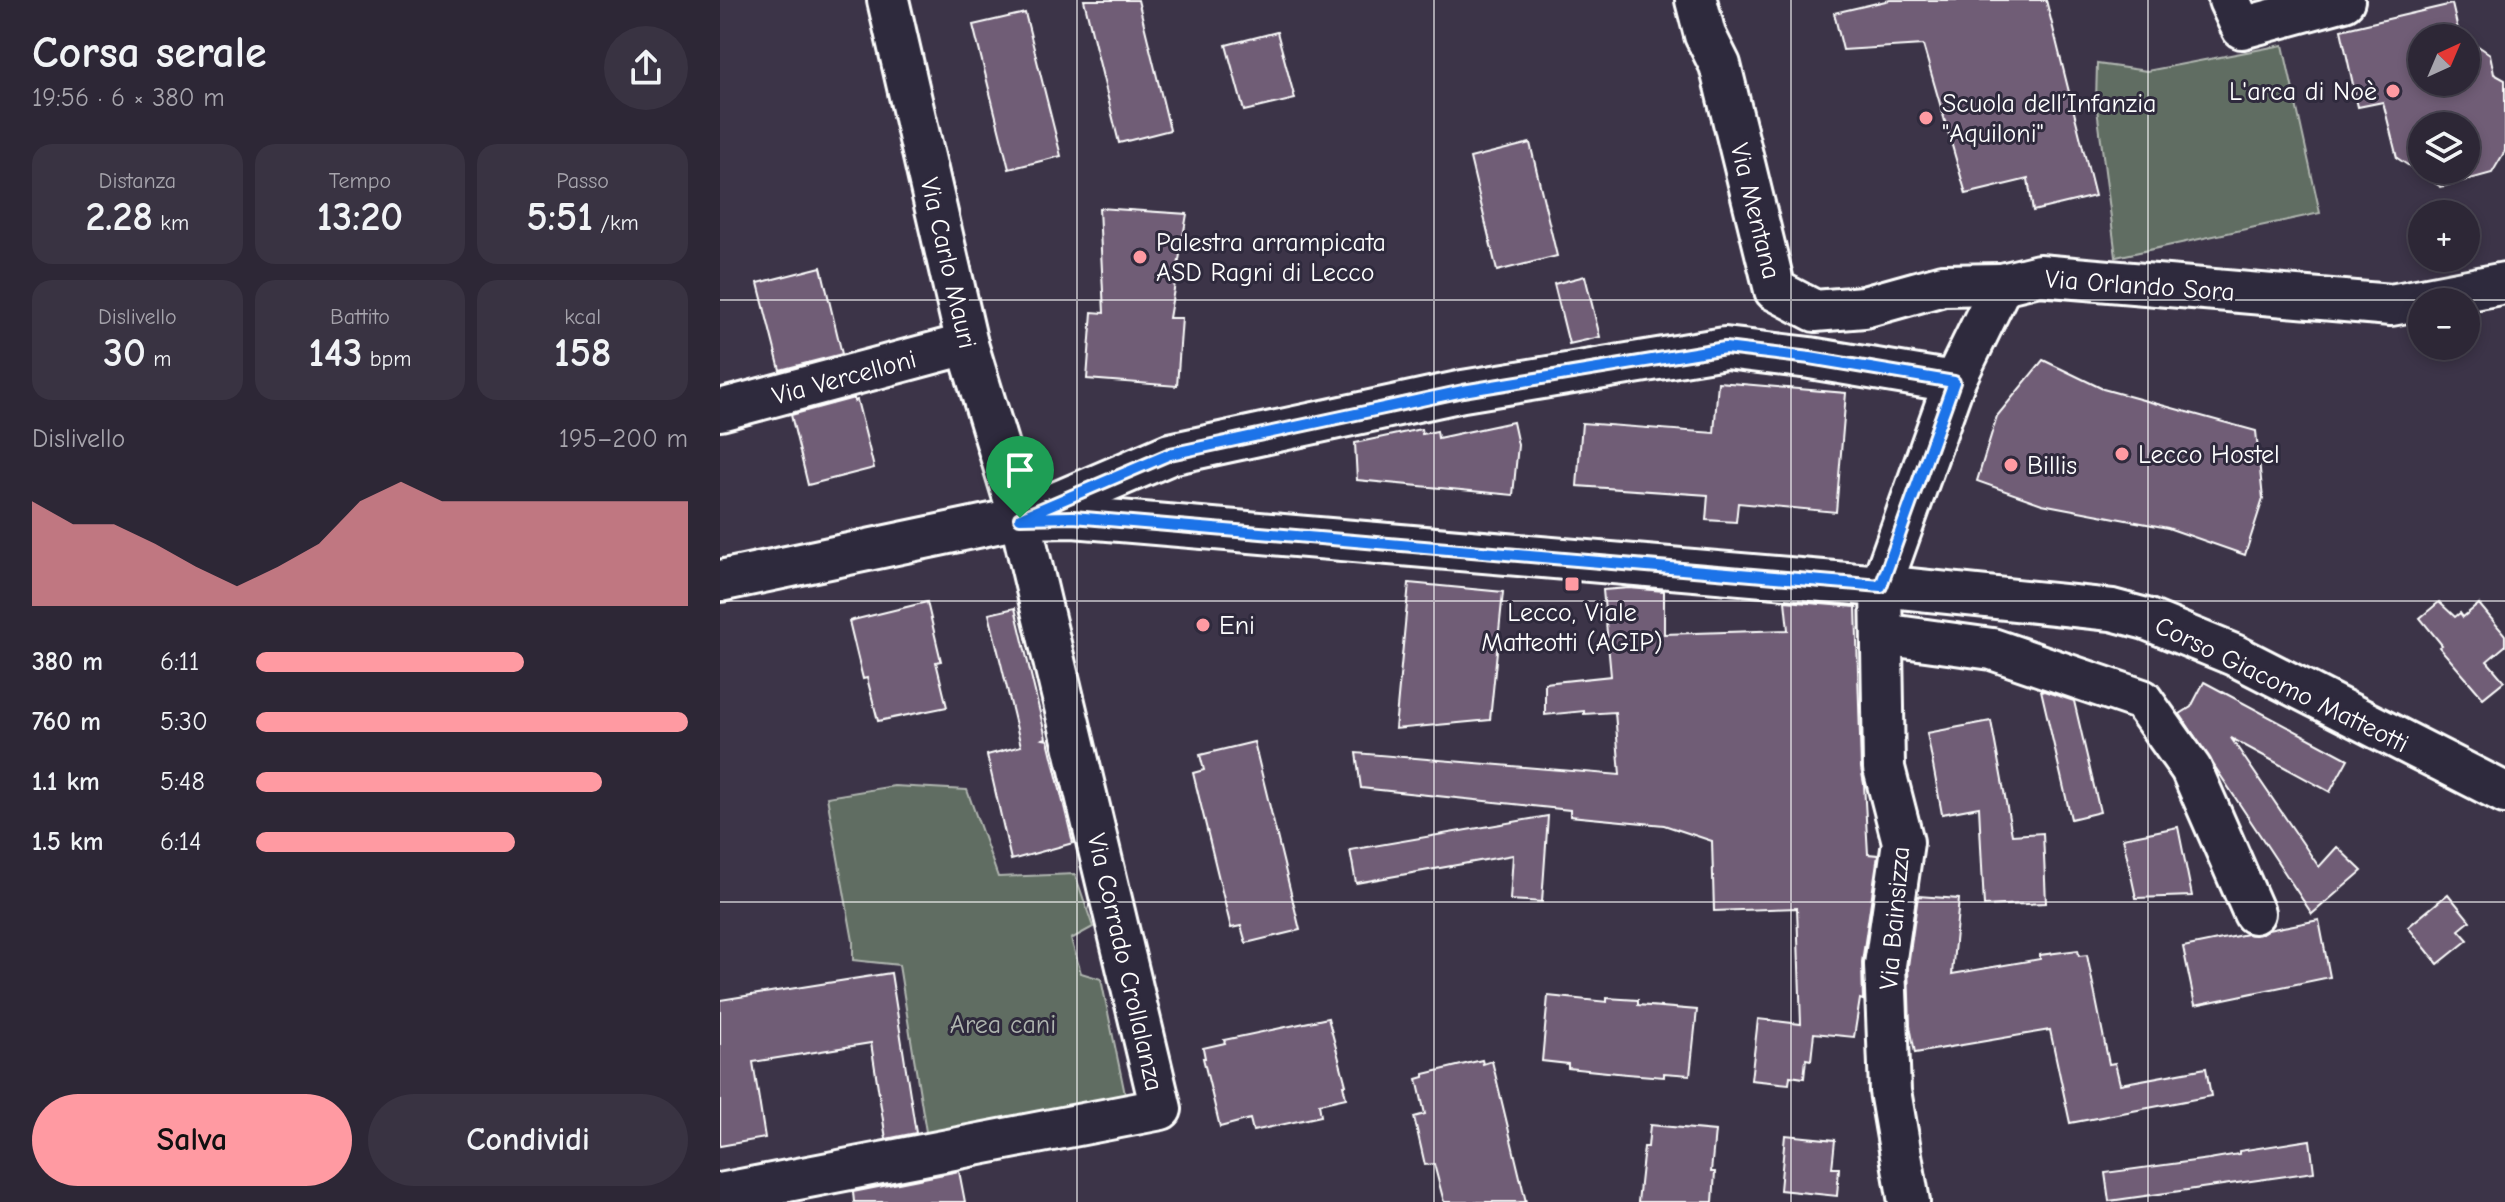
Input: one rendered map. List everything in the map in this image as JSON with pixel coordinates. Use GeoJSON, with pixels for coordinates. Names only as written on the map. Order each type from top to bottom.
{"type":"FeatureCollection","features":[{"type":"Feature","properties":{"kind":"street","name":"Via Mentana"},"geometry":{"type":"LineString","coordinates":[[1696,0],[1705,35],[1720,65],[1775,290],[1815,311],[1864,307],[1943,285],[2002,284]]}},
{"type":"Feature","properties":{"kind":"street"},"geometry":{"type":"LineString","coordinates":[[2229,0],[2242,28],[2344,0]]}},
{"type":"Feature","properties":{"kind":"street","name":"Via Carlo Mauri"},"geometry":{"type":"LineString","coordinates":[[895,1],[967,344],[1020,518]]}},
{"type":"Feature","properties":{"kind":"street","name":"Via Orlando Sora"},"geometry":{"type":"LineString","coordinates":[[2002,284],[2039,275],[2391,305],[2505,283]]}},
{"type":"Feature","properties":{"kind":"street"},"geometry":{"type":"LineString","coordinates":[[1881,586],[1954,382],[2002,284]]}},
{"type":"Feature","properties":{"kind":"street","name":"Via Vercelloni"},"geometry":{"type":"LineString","coordinates":[[720,410],[967,344]]}},
{"type":"Feature","properties":{"kind":"street"},"geometry":{"type":"LineString","coordinates":[[1020,518],[1170,454],[1463,391],[1725,348],[1810,358],[1954,382]]}},
{"type":"Feature","properties":{"kind":"street","name":"Corso Giacomo Matteotti"},"geometry":{"type":"LineString","coordinates":[[720,581],[1020,518],[1073,517],[2073,604],[2146,619],[2234,655],[2504,792]]}},
{"type":"Feature","properties":{"kind":"street","name":"Via Corrado Crollalanza"},"geometry":{"type":"LineString","coordinates":[[720,1194],[1161,1109],[1020,518]]}},
{"type":"Feature","properties":{"kind":"street","name":"Via Bainsizza"},"geometry":{"type":"LineString","coordinates":[[1881,586],[1884,768],[1903,842],[1885,965],[1890,1075],[1909,1202]]}},
{"type":"Feature","properties":{"kind":"street"},"geometry":{"type":"LineString","coordinates":[[1882,634],[1992,649],[2142,700],[2191,769],[2254,913]]}},
{"type":"Feature","properties":{"kind":"green space"},"geometry":{"type":"Polygon","coordinates":[[[2283,45],[2320,213],[2116,257],[2096,101],[2097,64],[2147,71],[2283,45]]]}},
{"type":"Feature","properties":{"kind":"green space","name":"Area cani"},"geometry":{"type":"Polygon","coordinates":[[[894,786],[967,790],[998,877],[1075,874],[1093,927],[1071,939],[1081,973],[1101,979],[1126,1099],[927,1138],[899,965],[853,960],[853,941],[827,797],[894,786]]]}},
{"type":"Feature","properties":{"kind":"building"},"geometry":{"type":"Polygon","coordinates":[[[1084,0],[1138,0],[1170,130],[1119,143],[1084,0]]]}},
{"type":"Feature","properties":{"kind":"building"},"geometry":{"type":"Polygon","coordinates":[[[1890,0],[2046,0],[2095,196],[2033,211],[2028,179],[1966,194],[1923,45],[1843,50],[1834,13],[1890,0]]]}},
{"type":"Feature","properties":{"kind":"building","name":"L'arca di Noè"},"geometry":{"type":"Polygon","coordinates":[[[2452,4],[2457,24],[2408,24],[2408,96],[2480,96],[2480,47],[2490,54],[2494,74],[2505,80],[2505,151],[2492,173],[2480,176],[2480,112],[2408,112],[2408,165],[2397,158],[2383,102],[2358,107],[2341,30],[2452,4]]]}},
{"type":"Feature","properties":{"kind":"building"},"geometry":{"type":"Polygon","coordinates":[[[1025,13],[1061,156],[1009,169],[973,25],[1025,13]]]}},
{"type":"Feature","properties":{"kind":"building"},"geometry":{"type":"Polygon","coordinates":[[[1277,32],[1295,99],[1244,111],[1226,45],[1277,32]]]}},
{"type":"Feature","properties":{"kind":"building"},"geometry":{"type":"Polygon","coordinates":[[[1530,143],[1557,256],[1497,271],[1470,158],[1530,143]]]}},
{"type":"Feature","properties":{"kind":"building","name":"Palestra arrampicata ASD Ragni di Lecco"},"geometry":{"type":"Polygon","coordinates":[[[1099,208],[1187,214],[1169,318],[1182,318],[1177,386],[1087,379],[1092,312],[1104,313],[1099,208]]]}},
{"type":"Feature","properties":{"kind":"building"},"geometry":{"type":"Polygon","coordinates":[[[821,267],[842,354],[780,370],[758,283],[821,267]]]}},
{"type":"Feature","properties":{"kind":"building"},"geometry":{"type":"Polygon","coordinates":[[[1585,276],[1600,337],[1569,344],[1554,284],[1585,276]]]}},
{"type":"Feature","properties":{"kind":"building","name":"Lecco Hostel"},"geometry":{"type":"Polygon","coordinates":[[[2043,360],[2103,389],[2256,431],[2263,499],[2245,555],[2168,528],[2042,504],[1977,481],[1997,416],[2043,360]]]}},
{"type":"Feature","properties":{"kind":"building"},"geometry":{"type":"Polygon","coordinates":[[[1718,382],[1846,393],[1836,512],[1738,503],[1736,522],[1706,520],[1708,495],[1577,486],[1582,423],[1714,433],[1718,382]]]}},
{"type":"Feature","properties":{"kind":"building"},"geometry":{"type":"Polygon","coordinates":[[[854,398],[874,468],[808,485],[791,415],[854,398]]]}},
{"type":"Feature","properties":{"kind":"building"},"geometry":{"type":"Polygon","coordinates":[[[1513,422],[1518,445],[1513,495],[1357,480],[1355,443],[1421,429],[1422,434],[1437,431],[1438,438],[1513,422]]]}},
{"type":"Feature","properties":{"kind":"building"},"geometry":{"type":"Polygon","coordinates":[[[1409,583],[1503,592],[1490,720],[1395,729],[1409,583]]]}},
{"type":"Feature","properties":{"kind":"building"},"geometry":{"type":"Polygon","coordinates":[[[1629,588],[1664,591],[1664,634],[1788,630],[1785,601],[1856,607],[1861,768],[1868,854],[1878,855],[1862,962],[1863,1000],[1860,999],[1854,1037],[1814,1033],[1811,1060],[1806,1059],[1804,1078],[1790,1076],[1789,1084],[1751,1080],[1758,1019],[1801,1024],[1797,908],[1714,911],[1712,841],[1664,825],[1570,816],[1570,810],[1361,788],[1356,753],[1620,775],[1615,712],[1545,715],[1545,683],[1611,676],[1603,590],[1629,588]]]}},
{"type":"Feature","properties":{"kind":"building"},"geometry":{"type":"Polygon","coordinates":[[[927,602],[941,661],[936,662],[947,707],[878,721],[867,678],[863,679],[849,621],[927,602]]]}},
{"type":"Feature","properties":{"kind":"building"},"geometry":{"type":"Polygon","coordinates":[[[2439,602],[2455,617],[2460,613],[2463,617],[2479,604],[2505,635],[2505,646],[2487,661],[2504,681],[2483,698],[2439,647],[2442,645],[2420,618],[2439,602]]]}},
{"type":"Feature","properties":{"kind":"building"},"geometry":{"type":"Polygon","coordinates":[[[1015,608],[1046,738],[1043,739],[1048,740],[1073,843],[1011,860],[987,755],[1021,746],[989,614],[1015,608]]]}},
{"type":"Feature","properties":{"kind":"building"},"geometry":{"type":"Polygon","coordinates":[[[2204,682],[2348,759],[2330,792],[2231,738],[2319,867],[2337,847],[2362,871],[2312,914],[2180,714],[2191,707],[2204,682]]]}},
{"type":"Feature","properties":{"kind":"building"},"geometry":{"type":"Polygon","coordinates":[[[2041,690],[2074,701],[2100,812],[2071,819],[2041,690]]]}},
{"type":"Feature","properties":{"kind":"building"},"geometry":{"type":"Polygon","coordinates":[[[1991,721],[2012,835],[2043,833],[2046,903],[1984,906],[1979,807],[1942,814],[1927,733],[1991,721]]]}},
{"type":"Feature","properties":{"kind":"building"},"geometry":{"type":"Polygon","coordinates":[[[1254,742],[1300,930],[1246,943],[1241,926],[1231,928],[1193,773],[1204,770],[1200,755],[1254,742]]]}},
{"type":"Feature","properties":{"kind":"building"},"geometry":{"type":"Polygon","coordinates":[[[1548,816],[1542,902],[1510,900],[1513,855],[1356,883],[1350,850],[1548,816]]]}},
{"type":"Feature","properties":{"kind":"building"},"geometry":{"type":"Polygon","coordinates":[[[2178,827],[2192,896],[2136,898],[2123,838],[2178,827]]]}},
{"type":"Feature","properties":{"kind":"building"},"geometry":{"type":"Polygon","coordinates":[[[2448,894],[2470,921],[2459,930],[2468,940],[2438,964],[2408,927],[2448,894]]]}},
{"type":"Feature","properties":{"kind":"building"},"geometry":{"type":"Polygon","coordinates":[[[1918,896],[1959,899],[1952,974],[2040,959],[2040,955],[2078,950],[2079,956],[2087,955],[2109,1064],[2115,1063],[2120,1084],[2206,1068],[2211,1096],[2070,1123],[2050,1030],[1915,1053],[1910,1026],[1908,966],[1918,896]]]}},
{"type":"Feature","properties":{"kind":"building"},"geometry":{"type":"Polygon","coordinates":[[[2319,920],[2330,977],[2195,1005],[2183,947],[2247,934],[2262,934],[2268,930],[2319,920]]]}},
{"type":"Feature","properties":{"kind":"building"},"geometry":{"type":"Polygon","coordinates":[[[891,973],[916,1133],[886,1139],[871,1043],[753,1062],[765,1138],[720,1146],[720,1000],[891,973]]]}},
{"type":"Feature","properties":{"kind":"building"},"geometry":{"type":"Polygon","coordinates":[[[1548,996],[1607,1002],[1607,998],[1638,1000],[1638,1005],[1697,1010],[1690,1075],[1664,1073],[1664,1077],[1627,1074],[1568,1068],[1568,1064],[1542,1061],[1548,996]]]}},
{"type":"Feature","properties":{"kind":"building"},"geometry":{"type":"Polygon","coordinates":[[[1328,1018],[1346,1085],[1343,1085],[1346,1098],[1319,1104],[1321,1116],[1253,1131],[1250,1119],[1220,1127],[1203,1048],[1225,1043],[1224,1040],[1328,1018]]]}},
{"type":"Feature","properties":{"kind":"building"},"geometry":{"type":"Polygon","coordinates":[[[1482,1060],[1483,1064],[1492,1061],[1526,1202],[1444,1202],[1434,1164],[1425,1165],[1414,1117],[1425,1114],[1417,1079],[1424,1077],[1424,1074],[1482,1060]]]}},
{"type":"Feature","properties":{"kind":"building"},"geometry":{"type":"Polygon","coordinates":[[[1650,1125],[1715,1131],[1711,1172],[1715,1172],[1713,1202],[1638,1202],[1644,1147],[1648,1147],[1650,1125]]]}},
{"type":"Feature","properties":{"kind":"building"},"geometry":{"type":"Polygon","coordinates":[[[1785,1135],[1835,1140],[1832,1168],[1839,1168],[1837,1196],[1780,1190],[1785,1135]]]}},
{"type":"Feature","properties":{"kind":"building"},"geometry":{"type":"Polygon","coordinates":[[[2310,1140],[2314,1172],[2109,1201],[2105,1173],[2209,1159],[2310,1140]]]}},
{"type":"Feature","properties":{"kind":"building"},"geometry":{"type":"Polygon","coordinates":[[[959,1171],[965,1202],[854,1202],[853,1192],[959,1171]]]}},
{"type":"Feature","properties":{"kind":"place","name":"L'arca di Noè"},"geometry":{"type":"Point","coordinates":[2393,91]}},
{"type":"Feature","properties":{"kind":"place","name":"Scuola dell’Infanzia \"Aquiloni\""},"geometry":{"type":"Point","coordinates":[1926,118]}},
{"type":"Feature","properties":{"kind":"place","name":"Palestra arrampicata ASD Ragni di Lecco"},"geometry":{"type":"Point","coordinates":[1140,257]}},
{"type":"Feature","properties":{"kind":"place","name":"Lecco Hostel"},"geometry":{"type":"Point","coordinates":[2122,454]}},
{"type":"Feature","properties":{"kind":"place","name":"Billis"},"geometry":{"type":"Point","coordinates":[2011,465]}},
{"type":"Feature","properties":{"kind":"place","name":"Lecco, Viale Matteotti (AGIP)"},"geometry":{"type":"Point","coordinates":[1572,584]}},
{"type":"Feature","properties":{"kind":"place","name":"Eni"},"geometry":{"type":"Point","coordinates":[1203,625]}},
{"type":"Feature","properties":{"kind":"route"},"geometry":{"type":"LineString","coordinates":[[1725,348],[1810,358],[1954,382],[1881,586],[1073,517],[1020,518],[1170,454],[1463,391],[1725,348]]}}]}
